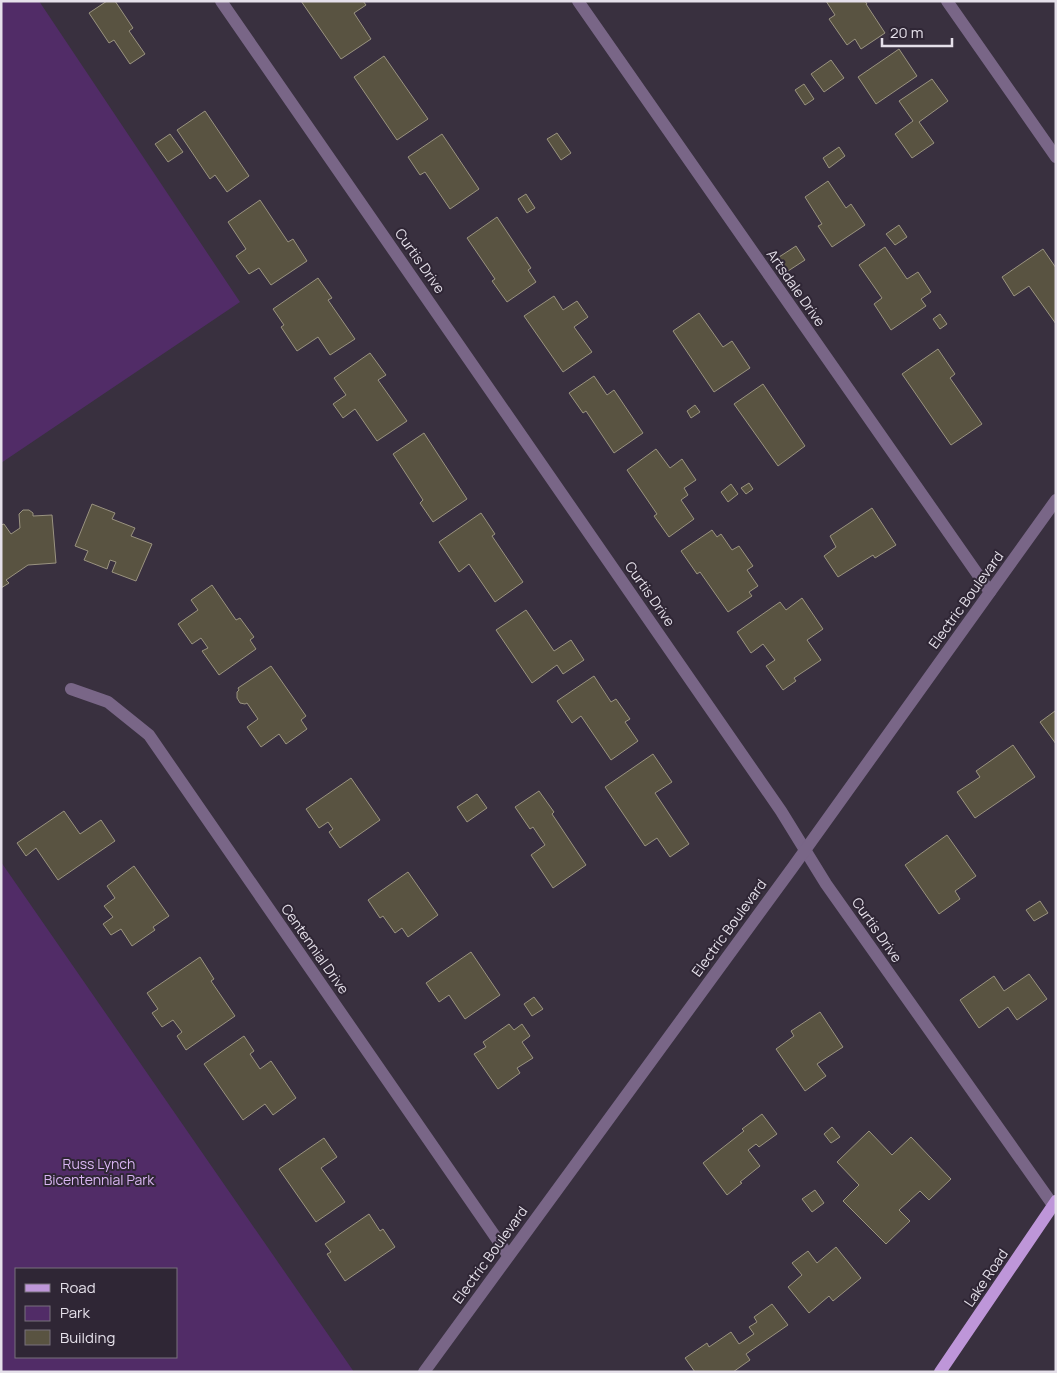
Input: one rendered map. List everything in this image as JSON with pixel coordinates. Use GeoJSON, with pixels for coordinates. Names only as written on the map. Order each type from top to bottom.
{"type":"FeatureCollection","features":[{"type":"Feature","properties":{"kind":"main road","name":"Lake Road"},"geometry":{"type":"LineString","coordinates":[[940,1372],[1054,1203]]}},
{"type":"Feature","properties":{"kind":"street","name":"Curtis Drive"},"geometry":{"type":"LineString","coordinates":[[222,1],[781,811],[832,892],[1054,1203]]}},
{"type":"Feature","properties":{"kind":"street","name":"Artsdale Drive"},"geometry":{"type":"LineString","coordinates":[[578,1],[990,592]]}},
{"type":"Feature","properties":{"kind":"street"},"geometry":{"type":"LineString","coordinates":[[947,1],[1056,158]]}},
{"type":"Feature","properties":{"kind":"street","name":"Electric Boulevard"},"geometry":{"type":"LineString","coordinates":[[424,1372],[805,850],[1056,500]]}},
{"type":"Feature","properties":{"kind":"street","name":"Centennial Drive"},"geometry":{"type":"LineString","coordinates":[[71,689],[108,702],[149,735],[508,1255]]}},
{"type":"Feature","properties":{"kind":"green space"},"geometry":{"type":"Polygon","coordinates":[[[1,1],[39,1],[240,302],[1,463],[1,1]]]}},
{"type":"Feature","properties":{"kind":"green space","name":"Russ Lynch Bicentennial Park"},"geometry":{"type":"Polygon","coordinates":[[[1,862],[354,1372],[1,1372],[1,862]]]}},
{"type":"Feature","properties":{"kind":"building"},"geometry":{"type":"Polygon","coordinates":[[[107,1],[115,1],[133,28],[129,31],[145,54],[130,64],[114,40],[109,43],[89,13],[107,1]]]}},
{"type":"Feature","properties":{"kind":"building"},"geometry":{"type":"Polygon","coordinates":[[[301,1],[363,1],[366,5],[354,13],[371,39],[341,59],[301,1]]]}},
{"type":"Feature","properties":{"kind":"building"},"geometry":{"type":"Polygon","coordinates":[[[826,1],[865,1],[885,33],[861,49],[855,39],[847,45],[829,19],[835,15],[826,1]]]}},
{"type":"Feature","properties":{"kind":"building"},"geometry":{"type":"Polygon","coordinates":[[[899,49],[917,76],[876,104],[858,77],[899,49]]]}},
{"type":"Feature","properties":{"kind":"building"},"geometry":{"type":"Polygon","coordinates":[[[384,56],[428,119],[397,140],[354,77],[384,56]]]}},
{"type":"Feature","properties":{"kind":"building"},"geometry":{"type":"Polygon","coordinates":[[[831,60],[844,78],[824,92],[811,74],[831,60]]]}},
{"type":"Feature","properties":{"kind":"building"},"geometry":{"type":"Polygon","coordinates":[[[932,79],[948,101],[919,122],[934,143],[912,158],[895,134],[913,121],[899,101],[932,79]]]}},
{"type":"Feature","properties":{"kind":"building"},"geometry":{"type":"Polygon","coordinates":[[[804,84],[814,99],[805,105],[795,90],[804,84]]]}},
{"type":"Feature","properties":{"kind":"building"},"geometry":{"type":"Polygon","coordinates":[[[205,111],[249,176],[227,192],[215,175],[210,179],[177,130],[205,111]]]}},
{"type":"Feature","properties":{"kind":"building"},"geometry":{"type":"Polygon","coordinates":[[[557,133],[571,153],[561,160],[547,139],[557,133]]]}},
{"type":"Feature","properties":{"kind":"building"},"geometry":{"type":"Polygon","coordinates":[[[170,134],[183,152],[168,162],[155,144],[170,134]]]}},
{"type":"Feature","properties":{"kind":"building"},"geometry":{"type":"Polygon","coordinates":[[[442,134],[479,189],[450,209],[425,172],[420,175],[408,157],[442,134]]]}},
{"type":"Feature","properties":{"kind":"building"},"geometry":{"type":"Polygon","coordinates":[[[839,147],[845,156],[829,168],[823,158],[839,147]]]}},
{"type":"Feature","properties":{"kind":"building"},"geometry":{"type":"Polygon","coordinates":[[[828,181],[846,208],[851,204],[865,225],[832,247],[818,226],[822,224],[805,197],[828,181]]]}},
{"type":"Feature","properties":{"kind":"building"},"geometry":{"type":"Polygon","coordinates":[[[526,194],[535,208],[527,213],[518,199],[526,194]]]}},
{"type":"Feature","properties":{"kind":"building"},"geometry":{"type":"Polygon","coordinates":[[[260,200],[288,242],[293,239],[307,261],[271,285],[259,268],[249,274],[236,256],[246,249],[228,222],[260,200]]]}},
{"type":"Feature","properties":{"kind":"building"},"geometry":{"type":"Polygon","coordinates":[[[497,217],[531,268],[528,270],[536,282],[507,302],[492,281],[495,279],[467,238],[497,217]]]}},
{"type":"Feature","properties":{"kind":"building"},"geometry":{"type":"Polygon","coordinates":[[[899,225],[907,237],[895,245],[886,234],[899,225]]]}},
{"type":"Feature","properties":{"kind":"building"},"geometry":{"type":"Polygon","coordinates":[[[796,246],[805,260],[788,271],[779,257],[796,246]]]}},
{"type":"Feature","properties":{"kind":"building"},"geometry":{"type":"Polygon","coordinates":[[[885,247],[907,279],[918,272],[931,292],[921,299],[926,306],[891,330],[874,304],[882,298],[859,265],[885,247]]]}},
{"type":"Feature","properties":{"kind":"building"},"geometry":{"type":"Polygon","coordinates":[[[1043,249],[1056,268],[1056,324],[1029,286],[1014,296],[1002,277],[1043,249]]]}},
{"type":"Feature","properties":{"kind":"building"},"geometry":{"type":"Polygon","coordinates":[[[318,278],[332,298],[328,300],[355,339],[330,355],[318,337],[297,351],[281,327],[284,325],[273,309],[318,278]]]}},
{"type":"Feature","properties":{"kind":"building"},"geometry":{"type":"Polygon","coordinates":[[[554,296],[563,310],[577,301],[588,317],[574,327],[592,352],[563,372],[524,316],[554,296]]]}},
{"type":"Feature","properties":{"kind":"building"},"geometry":{"type":"Polygon","coordinates":[[[699,313],[723,347],[732,341],[750,368],[714,392],[673,331],[699,313]]]}},
{"type":"Feature","properties":{"kind":"building"},"geometry":{"type":"Polygon","coordinates":[[[940,314],[947,324],[940,329],[933,319],[940,314]]]}},
{"type":"Feature","properties":{"kind":"building"},"geometry":{"type":"Polygon","coordinates":[[[938,349],[955,374],[950,378],[982,424],[951,445],[902,374],[938,349]]]}},
{"type":"Feature","properties":{"kind":"building"},"geometry":{"type":"Polygon","coordinates":[[[370,353],[386,375],[378,380],[407,421],[377,441],[355,409],[343,418],[333,404],[346,395],[334,378],[370,353]]]}},
{"type":"Feature","properties":{"kind":"building"},"geometry":{"type":"Polygon","coordinates":[[[594,376],[607,395],[614,390],[643,433],[614,453],[586,411],[583,413],[569,393],[594,376]]]}},
{"type":"Feature","properties":{"kind":"building"},"geometry":{"type":"Polygon","coordinates":[[[763,384],[805,446],[778,466],[734,404],[763,384]]]}},
{"type":"Feature","properties":{"kind":"building"},"geometry":{"type":"Polygon","coordinates":[[[695,405],[700,412],[691,418],[687,411],[695,405]]]}},
{"type":"Feature","properties":{"kind":"building"},"geometry":{"type":"Polygon","coordinates":[[[424,433],[467,499],[433,522],[420,503],[423,500],[393,454],[424,433]]]}},
{"type":"Feature","properties":{"kind":"building"},"geometry":{"type":"Polygon","coordinates":[[[656,449],[670,468],[682,459],[696,480],[684,488],[688,495],[681,500],[694,519],[669,537],[654,516],[657,514],[627,470],[656,449]]]}},
{"type":"Feature","properties":{"kind":"building"},"geometry":{"type":"Polygon","coordinates":[[[749,483],[753,489],[746,494],[741,488],[749,483]]]}},
{"type":"Feature","properties":{"kind":"building"},"geometry":{"type":"Polygon","coordinates":[[[731,484],[738,494],[728,502],[721,492],[731,484]]]}},
{"type":"Feature","properties":{"kind":"building"},"geometry":{"type":"Polygon","coordinates":[[[92,504],[115,513],[112,519],[135,528],[131,536],[152,544],[136,581],[112,572],[116,562],[110,560],[107,569],[84,560],[88,551],[75,546],[92,504]]]}},
{"type":"Feature","properties":{"kind":"building"},"geometry":{"type":"Polygon","coordinates":[[[872,508],[896,545],[875,558],[873,555],[838,577],[824,556],[836,547],[830,536],[872,508]]]}},
{"type":"Feature","properties":{"kind":"building"},"geometry":{"type":"Polygon","coordinates":[[[23,510],[29,510],[33,513],[33,516],[52,515],[56,563],[28,565],[6,580],[9,583],[1,588],[1,525],[4,524],[11,534],[20,528],[19,514],[23,510]]]}},
{"type":"Feature","properties":{"kind":"building"},"geometry":{"type":"Polygon","coordinates":[[[481,513],[495,534],[492,536],[523,582],[495,602],[469,564],[459,572],[439,542],[481,513]]]}},
{"type":"Feature","properties":{"kind":"building"},"geometry":{"type":"Polygon","coordinates":[[[712,530],[717,537],[721,534],[732,550],[739,546],[753,566],[747,570],[758,586],[749,592],[752,596],[728,612],[700,572],[697,574],[681,551],[712,530]]]}},
{"type":"Feature","properties":{"kind":"building"},"geometry":{"type":"Polygon","coordinates":[[[212,585],[236,620],[240,618],[254,637],[250,640],[256,649],[219,675],[202,651],[208,648],[201,638],[192,644],[178,624],[198,610],[191,600],[212,585]]]}},
{"type":"Feature","properties":{"kind":"building"},"geometry":{"type":"Polygon","coordinates":[[[802,598],[823,629],[807,640],[821,660],[794,678],[796,681],[783,690],[766,666],[775,660],[763,644],[751,653],[737,632],[780,602],[786,610],[802,598]]]}},
{"type":"Feature","properties":{"kind":"building"},"geometry":{"type":"Polygon","coordinates":[[[526,610],[554,651],[571,640],[584,660],[563,674],[557,665],[532,683],[496,630],[526,610]]]}},
{"type":"Feature","properties":{"kind":"building"},"geometry":{"type":"Polygon","coordinates":[[[271,666],[306,716],[301,720],[307,729],[286,744],[279,734],[261,747],[247,727],[258,719],[247,703],[240,703],[237,698],[237,692],[238,688],[271,666]]]}},
{"type":"Feature","properties":{"kind":"building"},"geometry":{"type":"Polygon","coordinates":[[[594,676],[611,702],[616,699],[630,719],[625,722],[638,741],[611,760],[581,716],[572,723],[557,701],[594,676]]]}},
{"type":"Feature","properties":{"kind":"building"},"geometry":{"type":"Polygon","coordinates":[[[1056,712],[1056,744],[1040,722],[1056,712]]]}},
{"type":"Feature","properties":{"kind":"building"},"geometry":{"type":"Polygon","coordinates":[[[1013,745],[1035,777],[975,818],[957,792],[980,777],[976,771],[1013,745]]]}},
{"type":"Feature","properties":{"kind":"building"},"geometry":{"type":"Polygon","coordinates":[[[653,754],[672,782],[655,793],[689,844],[670,857],[657,838],[645,846],[605,787],[653,754]]]}},
{"type":"Feature","properties":{"kind":"building"},"geometry":{"type":"Polygon","coordinates":[[[351,778],[380,820],[340,848],[329,832],[333,829],[328,822],[319,828],[306,809],[351,778]]]}},
{"type":"Feature","properties":{"kind":"building"},"geometry":{"type":"Polygon","coordinates":[[[539,791],[586,865],[553,888],[531,855],[545,845],[533,827],[530,829],[515,807],[539,791]]]}},
{"type":"Feature","properties":{"kind":"building"},"geometry":{"type":"Polygon","coordinates":[[[477,794],[487,808],[467,822],[457,807],[477,794]]]}},
{"type":"Feature","properties":{"kind":"building"},"geometry":{"type":"Polygon","coordinates":[[[64,811],[80,834],[101,820],[115,841],[58,880],[36,848],[26,856],[17,843],[64,811]]]}},
{"type":"Feature","properties":{"kind":"building"},"geometry":{"type":"Polygon","coordinates":[[[947,835],[976,876],[955,891],[960,899],[939,914],[905,865],[947,835]]]}},
{"type":"Feature","properties":{"kind":"building"},"geometry":{"type":"Polygon","coordinates":[[[134,866],[169,916],[153,927],[155,930],[132,946],[121,929],[111,935],[103,924],[113,917],[104,906],[115,898],[107,886],[134,866]]]}},
{"type":"Feature","properties":{"kind":"building"},"geometry":{"type":"Polygon","coordinates":[[[408,872],[438,915],[408,937],[402,928],[395,933],[383,916],[380,918],[368,900],[408,872]]]}},
{"type":"Feature","properties":{"kind":"building"},"geometry":{"type":"Polygon","coordinates":[[[1040,901],[1048,913],[1034,921],[1026,910],[1040,901]]]}},
{"type":"Feature","properties":{"kind":"building"},"geometry":{"type":"Polygon","coordinates":[[[471,952],[500,995],[465,1019],[449,995],[439,1002],[426,983],[471,952]]]}},
{"type":"Feature","properties":{"kind":"building"},"geometry":{"type":"Polygon","coordinates":[[[200,957],[214,979],[211,981],[235,1016],[186,1050],[177,1036],[182,1032],[173,1020],[162,1027],[152,1013],[158,1009],[147,993],[200,957]]]}},
{"type":"Feature","properties":{"kind":"building"},"geometry":{"type":"Polygon","coordinates":[[[1029,974],[1047,999],[1017,1020],[1008,1007],[979,1028],[960,1000],[994,976],[1004,991],[1029,974]]]}},
{"type":"Feature","properties":{"kind":"building"},"geometry":{"type":"Polygon","coordinates":[[[534,997],[543,1009],[532,1016],[524,1004],[534,997]]]}},
{"type":"Feature","properties":{"kind":"building"},"geometry":{"type":"Polygon","coordinates":[[[820,1012],[843,1047],[817,1064],[826,1076],[805,1091],[776,1049],[794,1036],[791,1031],[820,1012]]]}},
{"type":"Feature","properties":{"kind":"building"},"geometry":{"type":"Polygon","coordinates":[[[509,1024],[514,1030],[522,1024],[530,1036],[522,1042],[533,1058],[517,1068],[520,1073],[498,1089],[474,1054],[486,1047],[483,1042],[509,1024]]]}},
{"type":"Feature","properties":{"kind":"building"},"geometry":{"type":"Polygon","coordinates":[[[244,1036],[254,1051],[250,1054],[260,1069],[271,1061],[296,1098],[273,1115],[265,1104],[243,1120],[204,1064],[244,1036]]]}},
{"type":"Feature","properties":{"kind":"building"},"geometry":{"type":"Polygon","coordinates":[[[762,1114],[777,1134],[759,1147],[756,1144],[748,1150],[760,1166],[727,1195],[703,1163],[744,1131],[742,1129],[762,1114]]]}},
{"type":"Feature","properties":{"kind":"building"},"geometry":{"type":"Polygon","coordinates":[[[832,1127],[840,1137],[831,1143],[824,1134],[832,1127]]]}},
{"type":"Feature","properties":{"kind":"building"},"geometry":{"type":"Polygon","coordinates":[[[869,1131],[892,1155],[911,1137],[951,1179],[929,1200],[920,1191],[899,1210],[910,1221],[886,1244],[843,1201],[859,1185],[837,1162],[869,1131]]]}},
{"type":"Feature","properties":{"kind":"building"},"geometry":{"type":"Polygon","coordinates":[[[324,1138],[337,1157],[321,1168],[345,1202],[316,1222],[279,1169],[324,1138]]]}},
{"type":"Feature","properties":{"kind":"building"},"geometry":{"type":"Polygon","coordinates":[[[815,1190],[824,1203],[812,1212],[802,1199],[815,1190]]]}},
{"type":"Feature","properties":{"kind":"building"},"geometry":{"type":"Polygon","coordinates":[[[369,1214],[380,1231],[383,1229],[395,1247],[345,1281],[327,1254],[331,1252],[325,1244],[369,1214]]]}},
{"type":"Feature","properties":{"kind":"building"},"geometry":{"type":"Polygon","coordinates":[[[836,1247],[861,1278],[833,1301],[829,1296],[809,1313],[788,1287],[802,1275],[792,1263],[808,1251],[817,1263],[836,1247]]]}},
{"type":"Feature","properties":{"kind":"building"},"geometry":{"type":"Polygon","coordinates":[[[772,1304],[788,1325],[746,1354],[750,1360],[733,1372],[695,1372],[685,1358],[707,1343],[709,1347],[731,1332],[739,1344],[754,1334],[749,1327],[757,1322],[754,1317],[772,1304]]]}}]}
